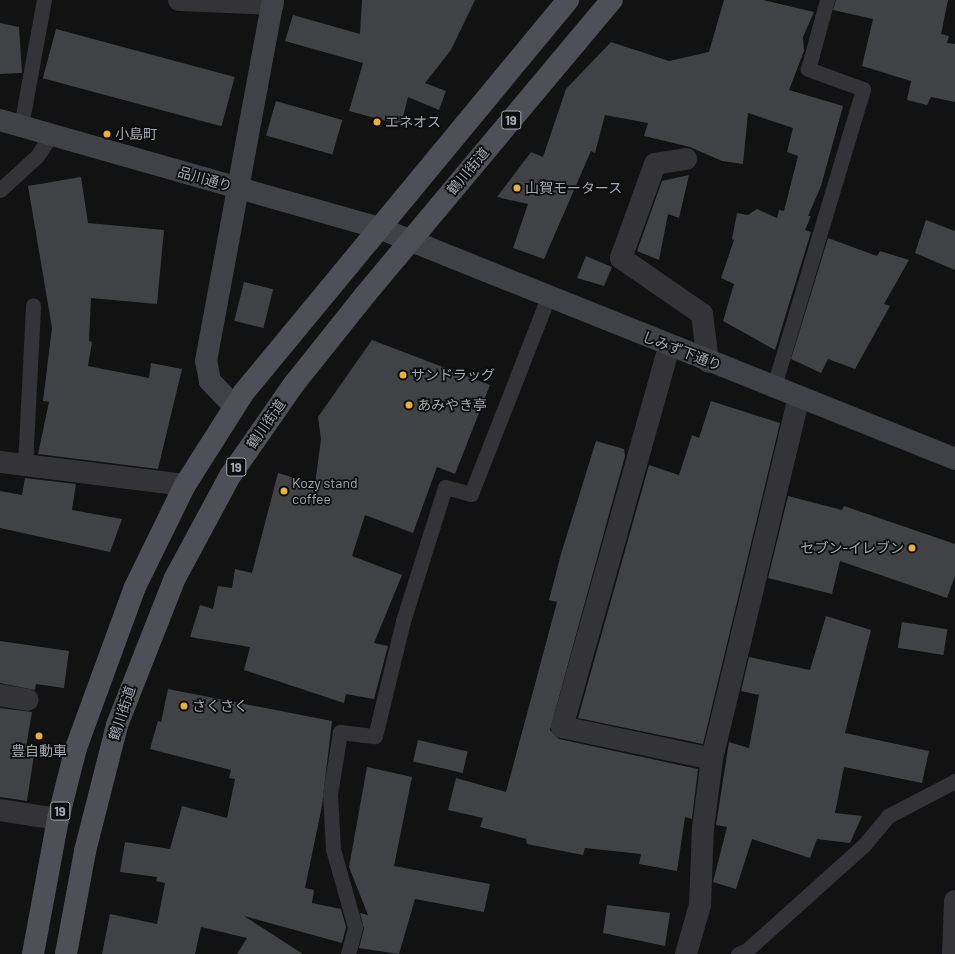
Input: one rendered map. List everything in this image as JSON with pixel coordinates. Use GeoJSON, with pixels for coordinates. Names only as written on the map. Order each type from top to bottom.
{"type":"FeatureCollection","features":[{"type":"Feature","properties":{"kind":"main road","name":"19"},"geometry":{"type":"LineString","coordinates":[[34,954],[58,819],[76,748],[112,641],[185,485],[234,406],[568,0]]}},
{"type":"Feature","properties":{"kind":"main road","name":"鶴川街道"},"geometry":{"type":"LineString","coordinates":[[66,954],[85,851],[117,725],[179,571],[239,464],[294,384],[410,241],[612,0]]}},
{"type":"Feature","properties":{"kind":"street"},"geometry":{"type":"LineString","coordinates":[[179,0],[273,2],[237,187],[206,361],[210,381],[234,406]]}},
{"type":"Feature","properties":{"kind":"street","name":"品川通り"},"geometry":{"type":"LineString","coordinates":[[0,120],[379,228],[410,241]]}},
{"type":"Feature","properties":{"kind":"street"},"geometry":{"type":"LineString","coordinates":[[686,159],[655,164],[621,258],[702,314],[708,362]]}},
{"type":"Feature","properties":{"kind":"street","name":"しみず下通り"},"geometry":{"type":"LineString","coordinates":[[410,241],[669,347],[774,386],[955,459]]}},
{"type":"Feature","properties":{"kind":"street"},"geometry":{"type":"LineString","coordinates":[[669,347],[562,727],[712,759]]}},
{"type":"Feature","properties":{"kind":"street"},"geometry":{"type":"LineString","coordinates":[[686,954],[700,905],[703,828],[712,759],[799,397]]}},
{"type":"Feature","properties":{"kind":"street"},"geometry":{"type":"LineString","coordinates":[[0,462],[185,485]]}},
{"type":"Feature","properties":{"kind":"street"},"geometry":{"type":"LineString","coordinates":[[0,695],[28,700]]}},
{"type":"Feature","properties":{"kind":"street"},"geometry":{"type":"LineString","coordinates":[[0,810],[58,819]]}},
{"type":"Feature","properties":{"kind":"street"},"geometry":{"type":"LineString","coordinates":[[953,954],[955,901]]}},
{"type":"Feature","properties":{"kind":"lane"},"geometry":{"type":"LineString","coordinates":[[21,126],[44,0]]}},
{"type":"Feature","properties":{"kind":"lane"},"geometry":{"type":"LineString","coordinates":[[774,386],[863,89],[808,69],[827,0]]}},
{"type":"Feature","properties":{"kind":"lane"},"geometry":{"type":"LineString","coordinates":[[0,190],[37,156],[51,134]]}},
{"type":"Feature","properties":{"kind":"lane"},"geometry":{"type":"LineString","coordinates":[[348,954],[354,927],[333,849],[330,794],[340,732],[375,736],[403,621],[445,487],[472,494],[548,298]]}},
{"type":"Feature","properties":{"kind":"lane"},"geometry":{"type":"LineString","coordinates":[[25,465],[33,305]]}},
{"type":"Feature","properties":{"kind":"lane"},"geometry":{"type":"LineString","coordinates":[[738,954],[747,950],[864,846],[888,816],[955,781]]}},
{"type":"Feature","properties":{"kind":"building"},"geometry":{"type":"Polygon","coordinates":[[[362,0],[475,0],[451,50],[425,83],[446,91],[439,110],[408,97],[401,125],[349,111],[363,63],[285,41],[293,15],[360,34],[362,0]]]}},
{"type":"Feature","properties":{"kind":"building"},"geometry":{"type":"Polygon","coordinates":[[[724,0],[763,0],[814,12],[803,37],[804,51],[789,90],[843,106],[821,186],[808,216],[811,216],[805,230],[811,232],[775,350],[723,321],[734,284],[721,278],[734,240],[732,239],[737,213],[748,215],[757,209],[777,218],[779,210],[784,211],[798,156],[787,152],[793,128],[748,113],[743,164],[722,161],[690,147],[644,136],[648,123],[605,115],[595,153],[591,151],[544,259],[513,248],[528,204],[497,197],[531,152],[543,157],[566,89],[611,42],[669,61],[709,52],[724,0]]]}},
{"type":"Feature","properties":{"kind":"building"},"geometry":{"type":"Polygon","coordinates":[[[836,0],[948,0],[941,34],[949,36],[947,43],[955,44],[955,102],[931,97],[927,105],[907,100],[911,81],[862,66],[873,19],[833,10],[836,0]]]}},
{"type":"Feature","properties":{"kind":"building"},"geometry":{"type":"Polygon","coordinates":[[[0,23],[19,27],[22,73],[0,74],[0,23]]]}},
{"type":"Feature","properties":{"kind":"building"},"geometry":{"type":"Polygon","coordinates":[[[56,29],[235,77],[221,126],[43,78],[56,29]]]}},
{"type":"Feature","properties":{"kind":"building"},"geometry":{"type":"Polygon","coordinates":[[[276,101],[342,120],[332,155],[266,136],[276,101]]]}},
{"type":"Feature","properties":{"kind":"building"},"geometry":{"type":"Polygon","coordinates":[[[689,175],[679,218],[668,214],[659,260],[637,251],[662,181],[689,175]]]}},
{"type":"Feature","properties":{"kind":"building"},"geometry":{"type":"Polygon","coordinates":[[[81,177],[88,223],[164,230],[157,304],[91,298],[89,341],[92,342],[88,366],[149,378],[151,363],[182,369],[158,469],[38,454],[49,402],[43,401],[52,328],[28,186],[81,177]]]}},
{"type":"Feature","properties":{"kind":"building"},"geometry":{"type":"Polygon","coordinates":[[[926,220],[955,231],[955,270],[915,253],[926,220]]]}},
{"type":"Feature","properties":{"kind":"building"},"geometry":{"type":"Polygon","coordinates":[[[828,238],[877,256],[880,251],[909,260],[884,304],[890,306],[855,369],[828,359],[821,373],[791,359],[828,238]]]}},
{"type":"Feature","properties":{"kind":"building"},"geometry":{"type":"Polygon","coordinates":[[[586,256],[612,267],[604,286],[577,278],[586,256]]]}},
{"type":"Feature","properties":{"kind":"building"},"geometry":{"type":"Polygon","coordinates":[[[244,282],[273,289],[263,328],[234,321],[244,282]]]}},
{"type":"Feature","properties":{"kind":"building"},"geometry":{"type":"Polygon","coordinates":[[[372,340],[490,385],[455,474],[437,467],[413,533],[365,515],[352,556],[402,575],[374,643],[388,646],[374,699],[346,694],[344,703],[244,670],[250,647],[190,637],[200,605],[213,609],[218,586],[232,588],[235,569],[252,573],[278,473],[315,484],[321,439],[318,417],[372,340]]]}},
{"type":"Feature","properties":{"kind":"building"},"geometry":{"type":"Polygon","coordinates":[[[711,401],[780,423],[703,744],[578,718],[649,465],[679,475],[692,435],[699,438],[711,401]]]}},
{"type":"Feature","properties":{"kind":"building"},"geometry":{"type":"Polygon","coordinates":[[[596,441],[624,449],[625,456],[550,730],[559,739],[698,769],[692,819],[685,817],[677,871],[639,864],[641,854],[585,848],[583,855],[527,844],[526,839],[480,827],[483,818],[448,810],[456,778],[506,792],[557,602],[549,600],[561,554],[596,441]]]}},
{"type":"Feature","properties":{"kind":"building"},"geometry":{"type":"Polygon","coordinates":[[[25,478],[76,484],[72,510],[122,519],[110,552],[0,528],[0,491],[22,495],[25,478]]]}},
{"type":"Feature","properties":{"kind":"building"},"geometry":{"type":"Polygon","coordinates":[[[788,496],[842,510],[844,506],[955,544],[955,576],[947,598],[840,561],[832,594],[768,578],[788,496]]]}},
{"type":"Feature","properties":{"kind":"building"},"geometry":{"type":"Polygon","coordinates":[[[826,616],[871,630],[845,733],[929,751],[922,783],[844,767],[835,813],[862,816],[850,843],[817,839],[810,858],[752,839],[736,889],[713,882],[727,827],[716,825],[729,742],[749,748],[759,695],[741,691],[749,657],[810,670],[826,616]]]}},
{"type":"Feature","properties":{"kind":"building"},"geometry":{"type":"Polygon","coordinates":[[[902,622],[947,629],[943,655],[898,648],[902,622]]]}},
{"type":"Feature","properties":{"kind":"building"},"geometry":{"type":"Polygon","coordinates":[[[0,641],[69,651],[64,688],[36,684],[35,690],[0,683],[0,641]]]}},
{"type":"Feature","properties":{"kind":"building"},"geometry":{"type":"Polygon","coordinates":[[[168,689],[332,721],[322,806],[305,888],[314,890],[312,903],[341,909],[346,927],[342,943],[244,916],[303,954],[237,954],[247,938],[201,927],[195,954],[102,954],[110,914],[157,924],[165,883],[156,881],[157,877],[120,872],[125,842],[170,849],[182,806],[227,818],[235,779],[229,778],[231,770],[150,749],[158,721],[161,722],[168,689]]]}},
{"type":"Feature","properties":{"kind":"building"},"geometry":{"type":"Polygon","coordinates":[[[0,708],[32,712],[25,753],[34,755],[27,801],[0,797],[0,708]]]}},
{"type":"Feature","properties":{"kind":"building"},"geometry":{"type":"Polygon","coordinates":[[[418,740],[468,751],[463,773],[413,761],[418,740]]]}},
{"type":"Feature","properties":{"kind":"building"},"geometry":{"type":"Polygon","coordinates":[[[367,767],[412,777],[394,866],[490,884],[484,912],[415,899],[399,954],[359,948],[364,929],[360,913],[368,915],[349,867],[367,767]]]}},
{"type":"Feature","properties":{"kind":"building"},"geometry":{"type":"Polygon","coordinates":[[[607,905],[670,913],[665,946],[603,933],[607,905]]]}},
{"type":"Feature","properties":{"kind":"place","name":"エネオス"},"geometry":{"type":"Point","coordinates":[377,122]}},
{"type":"Feature","properties":{"kind":"place","name":"小島町"},"geometry":{"type":"Point","coordinates":[107,134]}},
{"type":"Feature","properties":{"kind":"place","name":"山賀モータース"},"geometry":{"type":"Point","coordinates":[517,188]}},
{"type":"Feature","properties":{"kind":"place","name":"サンドラッグ"},"geometry":{"type":"Point","coordinates":[403,375]}},
{"type":"Feature","properties":{"kind":"place","name":"あみやき亭"},"geometry":{"type":"Point","coordinates":[409,405]}},
{"type":"Feature","properties":{"kind":"place","name":"Kozy stand coffee"},"geometry":{"type":"Point","coordinates":[284,491]}},
{"type":"Feature","properties":{"kind":"place","name":"セブン-イレブン"},"geometry":{"type":"Point","coordinates":[912,548]}},
{"type":"Feature","properties":{"kind":"place","name":"さくさく"},"geometry":{"type":"Point","coordinates":[184,706]}},
{"type":"Feature","properties":{"kind":"place","name":"豊自動車"},"geometry":{"type":"Point","coordinates":[39,736]}}]}
